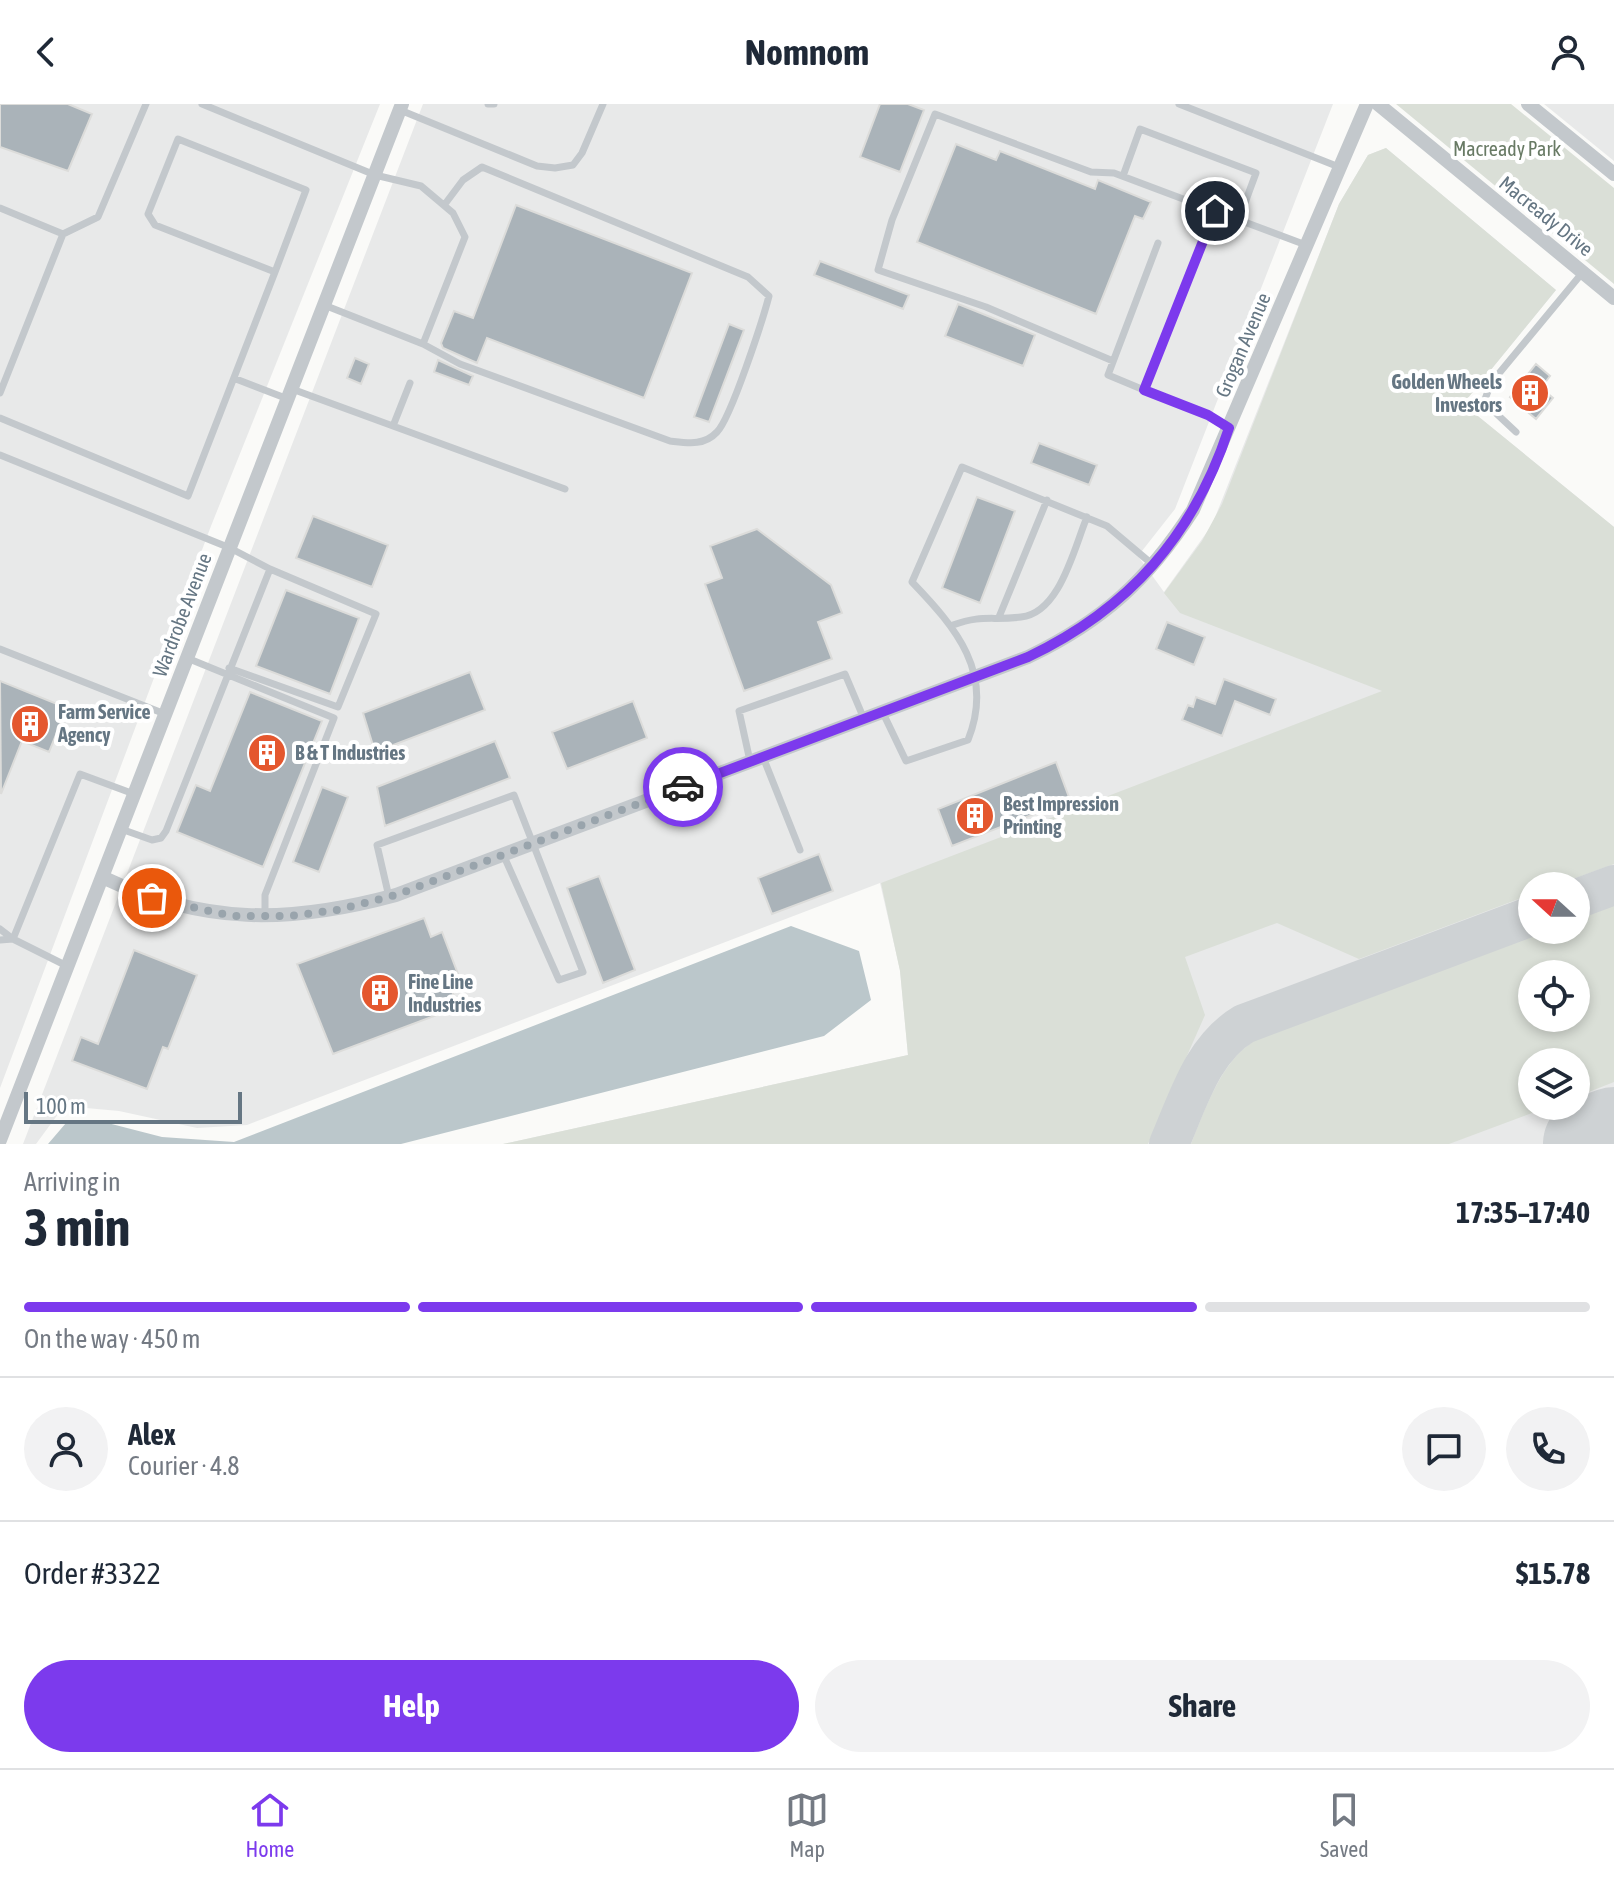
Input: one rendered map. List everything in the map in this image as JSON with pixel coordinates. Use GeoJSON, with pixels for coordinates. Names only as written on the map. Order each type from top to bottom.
{"type":"FeatureCollection","features":[{"type":"Feature","properties":{"kind":"street","name":"Grogan Avenue"},"geometry":{"type":"LineString","coordinates":[[102,877],[152,898],[232,916],[337,910],[389,897],[976,677],[1066,639],[1120,601],[1154,566],[1193,510],[1367,104]]}},
{"type":"Feature","properties":{"kind":"street","name":"Macready Drive"},"geometry":{"type":"LineString","coordinates":[[1378,104],[1614,298]]}},
{"type":"Feature","properties":{"kind":"street"},"geometry":{"type":"LineString","coordinates":[[1528,104],[1614,174]]}},
{"type":"Feature","properties":{"kind":"street","name":"Wardrobe Avenue"},"geometry":{"type":"LineString","coordinates":[[0,1140],[401,107]]}},
{"type":"Feature","properties":{"kind":"lane"},"geometry":{"type":"LineString","coordinates":[[0,393],[63,234],[98,217],[146,104]]}},
{"type":"Feature","properties":{"kind":"lane"},"geometry":{"type":"LineString","coordinates":[[202,104],[375,175],[421,186],[445,204],[465,237],[423,344]]}},
{"type":"Feature","properties":{"kind":"lane"},"geometry":{"type":"LineString","coordinates":[[488,104],[494,104]]}},
{"type":"Feature","properties":{"kind":"lane"},"geometry":{"type":"LineString","coordinates":[[401,107],[537,166],[555,168],[573,165],[582,153],[603,104]]}},
{"type":"Feature","properties":{"kind":"lane"},"geometry":{"type":"LineString","coordinates":[[1179,104],[1339,167]]}},
{"type":"Feature","properties":{"kind":"lane"},"geometry":{"type":"LineString","coordinates":[[1113,361],[986,307],[878,270],[892,220],[935,114],[1091,172],[1123,176],[1306,245]]}},
{"type":"Feature","properties":{"kind":"lane"},"geometry":{"type":"LineString","coordinates":[[1123,176],[1140,129],[1256,173],[1239,219]]}},
{"type":"Feature","properties":{"kind":"lane"},"geometry":{"type":"LineString","coordinates":[[0,418],[188,496],[236,379],[306,190],[178,139],[148,214],[155,225],[275,272]]}},
{"type":"Feature","properties":{"kind":"lane"},"geometry":{"type":"LineString","coordinates":[[324,305],[423,344],[460,364],[670,441],[698,444],[719,431],[761,327],[769,296],[748,277],[482,167],[463,180],[445,204]]}},
{"type":"Feature","properties":{"kind":"lane"},"geometry":{"type":"LineString","coordinates":[[0,208],[63,234]]}},
{"type":"Feature","properties":{"kind":"lane"},"geometry":{"type":"LineString","coordinates":[[1144,390],[1215,211]]}},
{"type":"Feature","properties":{"kind":"lane"},"geometry":{"type":"LineString","coordinates":[[1158,243],[1108,375],[1208,415],[1229,428]]}},
{"type":"Feature","properties":{"kind":"lane"},"geometry":{"type":"LineString","coordinates":[[1516,432],[1484,402],[1491,383],[1583,272]]}},
{"type":"Feature","properties":{"kind":"lane"},"geometry":{"type":"LineString","coordinates":[[236,379],[393,426],[565,489]]}},
{"type":"Feature","properties":{"kind":"lane"},"geometry":{"type":"LineString","coordinates":[[393,426],[410,383]]}},
{"type":"Feature","properties":{"kind":"lane"},"geometry":{"type":"LineString","coordinates":[[0,455],[230,548],[270,569],[376,614],[338,707],[187,658]]}},
{"type":"Feature","properties":{"kind":"lane"},"geometry":{"type":"LineString","coordinates":[[883,712],[906,761],[968,740],[979,706],[976,677],[953,625],[912,582],[962,467],[1107,526],[1154,566]]}},
{"type":"Feature","properties":{"kind":"lane"},"geometry":{"type":"LineString","coordinates":[[999,617],[1047,500]]}},
{"type":"Feature","properties":{"kind":"lane"},"geometry":{"type":"LineString","coordinates":[[953,625],[979,616],[1024,617],[1038,611],[1053,595],[1087,517]]}},
{"type":"Feature","properties":{"kind":"lane"},"geometry":{"type":"LineString","coordinates":[[121,829],[152,840],[161,838],[166,831],[270,569]]}},
{"type":"Feature","properties":{"kind":"lane"},"geometry":{"type":"LineString","coordinates":[[0,649],[165,714]]}},
{"type":"Feature","properties":{"kind":"lane"},"geometry":{"type":"LineString","coordinates":[[227,671],[334,718],[265,895],[265,916]]}},
{"type":"Feature","properties":{"kind":"lane"},"geometry":{"type":"LineString","coordinates":[[800,850],[757,759],[739,711],[845,674],[864,719]]}},
{"type":"Feature","properties":{"kind":"lane"},"geometry":{"type":"LineString","coordinates":[[13,939],[80,774],[134,794]]}},
{"type":"Feature","properties":{"kind":"lane"},"geometry":{"type":"LineString","coordinates":[[389,897],[377,845],[514,795],[535,842],[583,972],[559,980],[503,854]]}},
{"type":"Feature","properties":{"kind":"lane"},"geometry":{"type":"LineString","coordinates":[[0,929],[13,939],[67,966]]}},
{"type":"Feature","properties":{"kind":"lane"},"geometry":{"type":"LineString","coordinates":[[0,940],[13,939]]}},
{"type":"Feature","properties":{"kind":"shaded area"},"geometry":{"type":"Polygon","coordinates":[[[0,104],[380,104],[211,526],[0,1088],[0,104]]]}},
{"type":"Feature","properties":{"kind":"shaded area"},"geometry":{"type":"Polygon","coordinates":[[[423,104],[1333,104],[1175,509],[1138,556],[1164,592],[1212,525],[1339,204],[1368,155],[1386,148],[1556,290],[1463,404],[1614,527],[1614,1144],[503,1144],[908,1055],[900,970],[880,883],[247,1125],[197,1128],[119,1111],[64,1106],[36,1144],[23,1144],[423,104]]]}},
{"type":"Feature","properties":{"kind":"shaded area"},"geometry":{"type":"Polygon","coordinates":[[[1544,104],[1614,104],[1614,161],[1544,104]]]}},
{"type":"Feature","properties":{"kind":"shaded area"},"geometry":{"type":"Polygon","coordinates":[[[791,926],[859,951],[871,1000],[824,1036],[401,1144],[48,1144],[66,1123],[96,1120],[162,1137],[234,1142],[791,926]]]}},
{"type":"Feature","properties":{"kind":"green space","name":"Macready Park"},"geometry":{"type":"Polygon","coordinates":[[[1396,104],[1511,104],[1614,188],[1614,284],[1396,104]]]}},
{"type":"Feature","properties":{"kind":"green space"},"geometry":{"type":"Polygon","coordinates":[[[1386,148],[1556,290],[1463,404],[1614,527],[1614,864],[1590,873],[1518,872],[1518,899],[1359,959],[1277,923],[1185,957],[1205,1015],[1148,1144],[503,1144],[908,1055],[900,971],[881,883],[1382,691],[1180,613],[1164,593],[1202,541],[1222,504],[1339,204],[1368,155],[1386,148]]]}},
{"type":"Feature","properties":{"kind":"green space"},"geometry":{"type":"Polygon","coordinates":[[[1614,905],[1614,1082],[1590,1091],[1590,1048],[1518,1048],[1518,1118],[1449,1144],[1191,1144],[1224,1073],[1243,1049],[1255,1040],[1518,941],[1518,944],[1590,944],[1590,914],[1614,905]]]}},
{"type":"Feature","properties":{"kind":"building"},"geometry":{"type":"Polygon","coordinates":[[[0,104],[68,104],[92,114],[68,171],[0,147],[0,104]]]}},
{"type":"Feature","properties":{"kind":"building"},"geometry":{"type":"Polygon","coordinates":[[[880,104],[908,104],[924,110],[900,172],[860,157],[880,104]]]}},
{"type":"Feature","properties":{"kind":"building"},"geometry":{"type":"Polygon","coordinates":[[[956,144],[996,160],[1000,151],[1095,189],[1098,180],[1151,202],[1143,219],[1135,216],[1096,314],[917,242],[956,144]]]}},
{"type":"Feature","properties":{"kind":"building"},"geometry":{"type":"Polygon","coordinates":[[[516,205],[692,273],[644,398],[487,338],[477,363],[443,348],[441,343],[454,311],[473,318],[516,205]]]}},
{"type":"Feature","properties":{"kind":"building"},"geometry":{"type":"Polygon","coordinates":[[[820,261],[909,295],[903,309],[814,275],[820,261]]]}},
{"type":"Feature","properties":{"kind":"building"},"geometry":{"type":"Polygon","coordinates":[[[958,304],[1035,335],[1023,366],[945,336],[958,304]]]}},
{"type":"Feature","properties":{"kind":"building"},"geometry":{"type":"Polygon","coordinates":[[[729,324],[744,330],[709,422],[694,417],[729,324]]]}},
{"type":"Feature","properties":{"kind":"building"},"geometry":{"type":"Polygon","coordinates":[[[355,358],[369,364],[361,384],[347,378],[355,358]]]}},
{"type":"Feature","properties":{"kind":"building"},"geometry":{"type":"Polygon","coordinates":[[[438,360],[473,376],[469,385],[434,372],[438,360]]]}},
{"type":"Feature","properties":{"kind":"building","name":"Golden Wheels Investors"},"geometry":{"type":"Polygon","coordinates":[[[1536,364],[1550,376],[1541,388],[1553,398],[1536,419],[1510,397],[1536,364]]]}},
{"type":"Feature","properties":{"kind":"building"},"geometry":{"type":"Polygon","coordinates":[[[1039,443],[1097,465],[1089,485],[1031,463],[1039,443]]]}},
{"type":"Feature","properties":{"kind":"building"},"geometry":{"type":"Polygon","coordinates":[[[977,497],[1015,511],[980,603],[942,588],[977,497]]]}},
{"type":"Feature","properties":{"kind":"building"},"geometry":{"type":"Polygon","coordinates":[[[313,516],[388,545],[372,587],[296,558],[313,516]]]}},
{"type":"Feature","properties":{"kind":"building"},"geometry":{"type":"Polygon","coordinates":[[[757,529],[831,585],[842,613],[818,622],[832,659],[744,691],[705,584],[722,578],[710,546],[757,529]]]}},
{"type":"Feature","properties":{"kind":"building"},"geometry":{"type":"Polygon","coordinates":[[[286,590],[359,618],[330,694],[256,666],[286,590]]]}},
{"type":"Feature","properties":{"kind":"building"},"geometry":{"type":"Polygon","coordinates":[[[1167,622],[1205,637],[1194,665],[1156,649],[1167,622]]]}},
{"type":"Feature","properties":{"kind":"building"},"geometry":{"type":"Polygon","coordinates":[[[470,672],[485,710],[375,752],[363,713],[470,672]]]}},
{"type":"Feature","properties":{"kind":"building"},"geometry":{"type":"Polygon","coordinates":[[[1224,679],[1276,699],[1270,715],[1235,701],[1222,736],[1182,720],[1188,705],[1193,707],[1196,697],[1215,704],[1224,679]]]}},
{"type":"Feature","properties":{"kind":"building","name":"Farm Service Agency"},"geometry":{"type":"Polygon","coordinates":[[[0,681],[67,708],[49,752],[22,741],[1,794],[0,681]]]}},
{"type":"Feature","properties":{"kind":"building","name":"B & T Industries"},"geometry":{"type":"Polygon","coordinates":[[[250,692],[322,721],[263,867],[177,832],[196,785],[210,791],[250,692]]]}},
{"type":"Feature","properties":{"kind":"building"},"geometry":{"type":"Polygon","coordinates":[[[633,701],[647,738],[567,769],[552,732],[633,701]]]}},
{"type":"Feature","properties":{"kind":"building"},"geometry":{"type":"Polygon","coordinates":[[[495,741],[510,778],[385,826],[377,787],[495,741]]]}},
{"type":"Feature","properties":{"kind":"building"},"geometry":{"type":"Polygon","coordinates":[[[1056,762],[1070,800],[952,846],[938,809],[1056,762]]]}},
{"type":"Feature","properties":{"kind":"building"},"geometry":{"type":"Polygon","coordinates":[[[322,787],[348,797],[319,872],[293,862],[322,787]]]}},
{"type":"Feature","properties":{"kind":"building"},"geometry":{"type":"Polygon","coordinates":[[[819,854],[833,891],[772,914],[758,878],[819,854]]]}},
{"type":"Feature","properties":{"kind":"building"},"geometry":{"type":"Polygon","coordinates":[[[599,876],[635,970],[603,983],[567,888],[599,876]]]}},
{"type":"Feature","properties":{"kind":"building","name":"Fine Line Industries"},"geometry":{"type":"Polygon","coordinates":[[[424,918],[431,937],[442,932],[458,974],[447,978],[458,1007],[333,1054],[297,964],[424,918]]]}},
{"type":"Feature","properties":{"kind":"building"},"geometry":{"type":"Polygon","coordinates":[[[134,950],[197,975],[168,1049],[163,1047],[147,1089],[72,1061],[81,1037],[98,1044],[134,950]]]}},
{"type":"Feature","properties":{"kind":"taxiway"},"geometry":{"type":"LineString","coordinates":[[1590,894],[1614,885]]}},
{"type":"Feature","properties":{"kind":"taxiway"},"geometry":{"type":"LineString","coordinates":[[1169,1144],[1207,1062],[1217,1047],[1244,1024],[1518,921]]}},
{"type":"Feature","properties":{"kind":"runway"},"geometry":{"type":"LineString","coordinates":[[1592,1144],[1614,1136]]}},
{"type":"Feature","properties":{"kind":"way so far"},"geometry":{"type":"LineString","coordinates":[[152,898],[232,916],[290,916],[337,910],[396,895],[683,787]]}},
{"type":"Feature","properties":{"kind":"place","name":"Golden Wheels Investors"},"geometry":{"type":"Point","coordinates":[1530,393]}},
{"type":"Feature","properties":{"kind":"place","name":"Farm Service Agency"},"geometry":{"type":"Point","coordinates":[30,724]}},
{"type":"Feature","properties":{"kind":"place","name":"B & T Industries"},"geometry":{"type":"Point","coordinates":[267,753]}},
{"type":"Feature","properties":{"kind":"place","name":"Best Impression Printing"},"geometry":{"type":"Point","coordinates":[975,816]}},
{"type":"Feature","properties":{"kind":"place","name":"Fine Line Industries"},"geometry":{"type":"Point","coordinates":[380,993]}},
{"type":"Feature","properties":{"kind":"route"},"geometry":{"type":"LineString","coordinates":[[683,787],[1028,657],[1066,639],[1120,601],[1160,559],[1207,484],[1229,428],[1208,415],[1144,390],[1215,211]]}}]}
